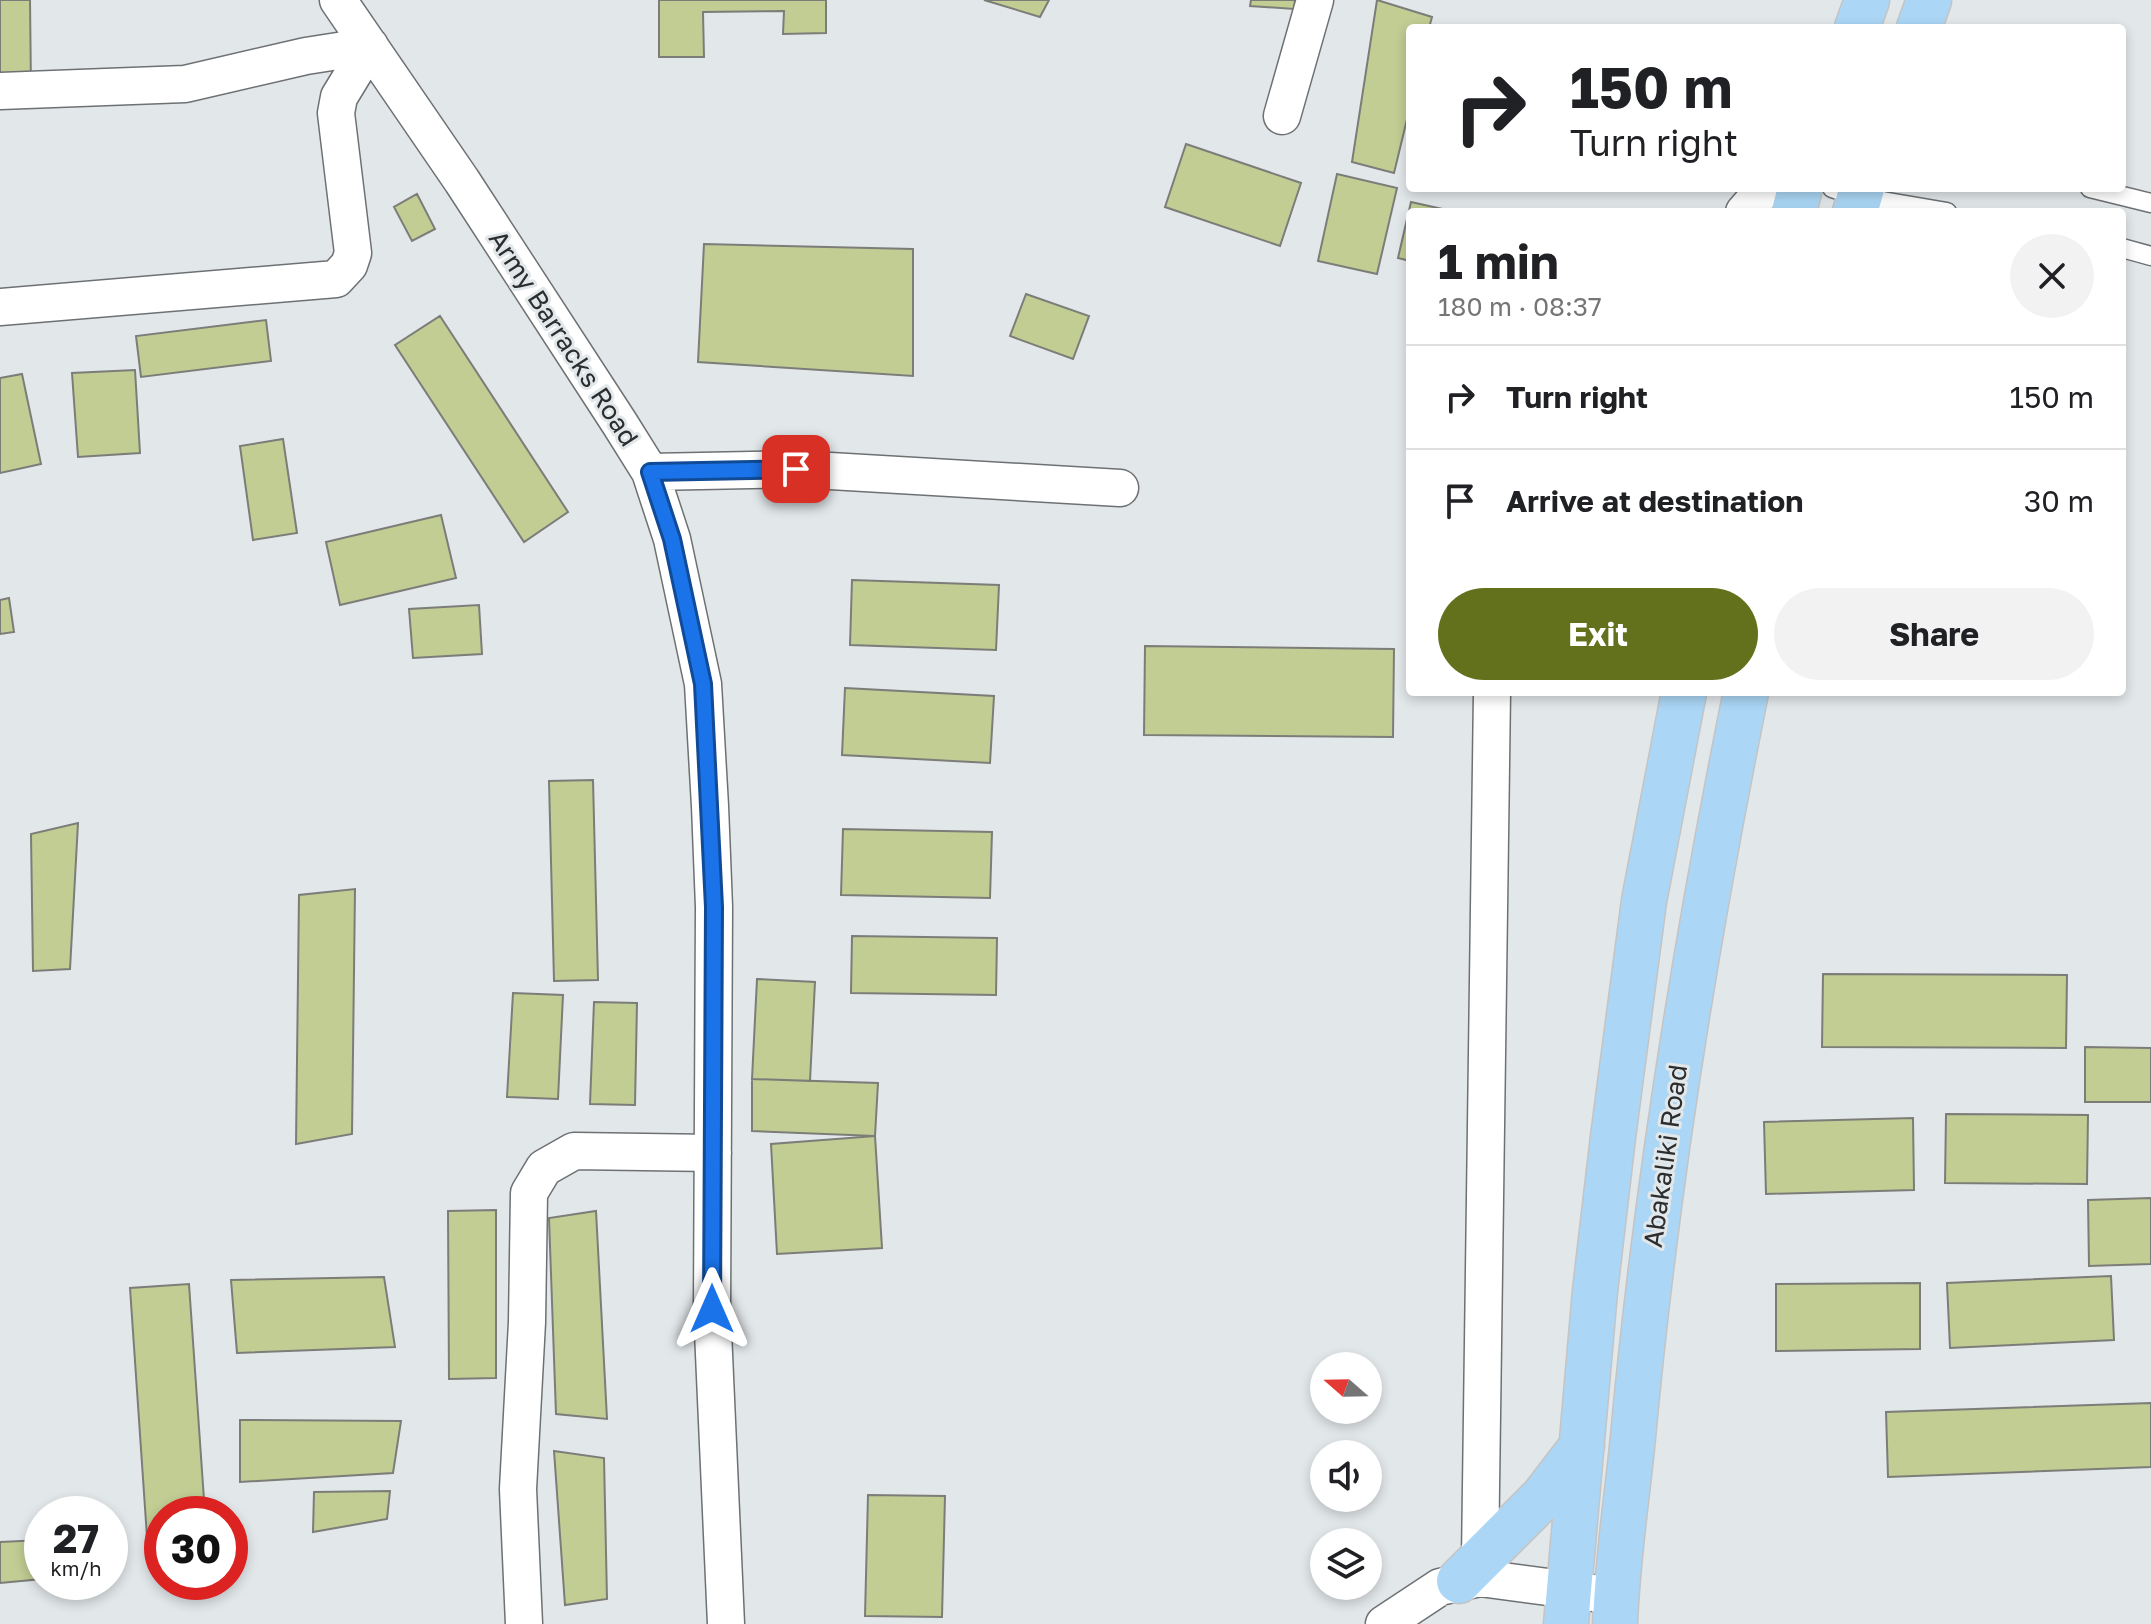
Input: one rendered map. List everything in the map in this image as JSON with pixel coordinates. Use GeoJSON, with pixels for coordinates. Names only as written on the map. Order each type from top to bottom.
{"type":"FeatureCollection","features":[{"type":"Feature","properties":{"kind":"main road"},"geometry":{"type":"LineString","coordinates":[[1858,24],[1867,0]]}},
{"type":"Feature","properties":{"kind":"main road"},"geometry":{"type":"LineString","coordinates":[[1920,24],[1929,0]]}},
{"type":"Feature","properties":{"kind":"main road","name":"Abakaliki Road"},"geometry":{"type":"LineString","coordinates":[[1566,1608],[1595,1291],[1644,901],[1683,696]]}},
{"type":"Feature","properties":{"kind":"main road","name":"Abakaliki Road"},"geometry":{"type":"LineString","coordinates":[[1615,1610],[1646,1297],[1667,1136],[1704,897],[1745,696]]}},
{"type":"Feature","properties":{"kind":"main road"},"geometry":{"type":"LineString","coordinates":[[1470,1570],[1543,1497],[1583,1444]]}},
{"type":"Feature","properties":{"kind":"street","name":"Army Barracks Road"},"geometry":{"type":"LineString","coordinates":[[338,0],[462,181],[650,472],[672,539],[703,684],[714,907],[712,1309],[726,1624]]}},
{"type":"Feature","properties":{"kind":"street"},"geometry":{"type":"LineString","coordinates":[[1282,116],[1315,0]]}},
{"type":"Feature","properties":{"kind":"street"},"geometry":{"type":"LineString","coordinates":[[0,91],[185,84],[370,46]]}},
{"type":"Feature","properties":{"kind":"street"},"geometry":{"type":"LineString","coordinates":[[0,307],[336,279],[349,265],[353,253],[336,113],[339,97],[370,46]]}},
{"type":"Feature","properties":{"kind":"street"},"geometry":{"type":"LineString","coordinates":[[1748,208],[1762,192]]}},
{"type":"Feature","properties":{"kind":"street"},"geometry":{"type":"LineString","coordinates":[[650,472],[796,469],[1120,488]]}},
{"type":"Feature","properties":{"kind":"street"},"geometry":{"type":"LineString","coordinates":[[1470,1570],[1492,696]]}},
{"type":"Feature","properties":{"kind":"street"},"geometry":{"type":"LineString","coordinates":[[524,1624],[518,1489],[529,1193],[544,1168],[574,1151],[713,1153]]}},
{"type":"Feature","properties":{"kind":"street"},"geometry":{"type":"LineString","coordinates":[[1384,1624],[1470,1570],[1507,1579],[1566,1608],[1615,1610]]}},
{"type":"Feature","properties":{"kind":"lane"},"geometry":{"type":"LineString","coordinates":[[2106,192],[2151,203]]}},
{"type":"Feature","properties":{"kind":"lane"},"geometry":{"type":"LineString","coordinates":[[1852,196],[1923,208]]}},
{"type":"Feature","properties":{"kind":"lane"},"geometry":{"type":"LineString","coordinates":[[2126,249],[2151,256]]}},
{"type":"Feature","properties":{"kind":"building"},"geometry":{"type":"Polygon","coordinates":[[[0,0],[30,0],[31,88],[0,88],[0,0]]]}},
{"type":"Feature","properties":{"kind":"building"},"geometry":{"type":"Polygon","coordinates":[[[659,0],[826,0],[826,33],[783,34],[784,11],[703,12],[704,57],[659,57],[659,0]]]}},
{"type":"Feature","properties":{"kind":"building"},"geometry":{"type":"Polygon","coordinates":[[[984,0],[1049,0],[1040,17],[984,0]]]}},
{"type":"Feature","properties":{"kind":"building"},"geometry":{"type":"Polygon","coordinates":[[[1251,0],[1295,0],[1294,9],[1250,6],[1251,0]]]}},
{"type":"Feature","properties":{"kind":"building"},"geometry":{"type":"Polygon","coordinates":[[[1377,0],[1432,17],[1430,24],[1406,24],[1406,124],[1394,173],[1352,162],[1377,0]]]}},
{"type":"Feature","properties":{"kind":"building"},"geometry":{"type":"Polygon","coordinates":[[[1186,144],[1301,183],[1280,246],[1165,207],[1186,144]]]}},
{"type":"Feature","properties":{"kind":"building"},"geometry":{"type":"Polygon","coordinates":[[[1337,174],[1397,188],[1377,274],[1318,261],[1337,174]]]}},
{"type":"Feature","properties":{"kind":"building"},"geometry":{"type":"Polygon","coordinates":[[[417,194],[435,229],[412,241],[394,207],[417,194]]]}},
{"type":"Feature","properties":{"kind":"building"},"geometry":{"type":"Polygon","coordinates":[[[1411,202],[1438,208],[1410,208],[1411,202]]]}},
{"type":"Feature","properties":{"kind":"building"},"geometry":{"type":"Polygon","coordinates":[[[1406,224],[1406,260],[1398,258],[1406,224]]]}},
{"type":"Feature","properties":{"kind":"building"},"geometry":{"type":"Polygon","coordinates":[[[704,244],[913,249],[913,376],[698,362],[704,244]]]}},
{"type":"Feature","properties":{"kind":"building"},"geometry":{"type":"Polygon","coordinates":[[[1026,294],[1089,316],[1073,359],[1010,336],[1026,294]]]}},
{"type":"Feature","properties":{"kind":"building"},"geometry":{"type":"Polygon","coordinates":[[[440,316],[568,512],[524,542],[395,345],[440,316]]]}},
{"type":"Feature","properties":{"kind":"building"},"geometry":{"type":"Polygon","coordinates":[[[266,320],[271,361],[141,377],[136,336],[266,320]]]}},
{"type":"Feature","properties":{"kind":"building"},"geometry":{"type":"Polygon","coordinates":[[[135,370],[140,453],[78,457],[72,373],[135,370]]]}},
{"type":"Feature","properties":{"kind":"building"},"geometry":{"type":"Polygon","coordinates":[[[22,374],[41,464],[0,473],[0,378],[22,374]]]}},
{"type":"Feature","properties":{"kind":"building"},"geometry":{"type":"Polygon","coordinates":[[[283,439],[297,533],[253,540],[240,446],[283,439]]]}},
{"type":"Feature","properties":{"kind":"building"},"geometry":{"type":"Polygon","coordinates":[[[441,515],[456,578],[340,605],[326,542],[441,515]]]}},
{"type":"Feature","properties":{"kind":"building"},"geometry":{"type":"Polygon","coordinates":[[[852,580],[999,585],[996,650],[850,645],[852,580]]]}},
{"type":"Feature","properties":{"kind":"building"},"geometry":{"type":"Polygon","coordinates":[[[9,598],[14,632],[0,634],[0,600],[9,598]]]}},
{"type":"Feature","properties":{"kind":"building"},"geometry":{"type":"Polygon","coordinates":[[[479,605],[482,654],[413,658],[409,609],[479,605]]]}},
{"type":"Feature","properties":{"kind":"building"},"geometry":{"type":"Polygon","coordinates":[[[1145,646],[1394,649],[1393,737],[1144,735],[1145,646]]]}},
{"type":"Feature","properties":{"kind":"building"},"geometry":{"type":"Polygon","coordinates":[[[845,688],[994,696],[990,763],[842,755],[845,688]]]}},
{"type":"Feature","properties":{"kind":"building"},"geometry":{"type":"Polygon","coordinates":[[[593,780],[598,980],[554,981],[549,781],[593,780]]]}},
{"type":"Feature","properties":{"kind":"building"},"geometry":{"type":"Polygon","coordinates":[[[78,823],[70,969],[33,971],[31,834],[78,823]]]}},
{"type":"Feature","properties":{"kind":"building"},"geometry":{"type":"Polygon","coordinates":[[[843,829],[992,832],[990,898],[841,895],[843,829]]]}},
{"type":"Feature","properties":{"kind":"building"},"geometry":{"type":"Polygon","coordinates":[[[355,889],[352,1134],[296,1144],[299,895],[355,889]]]}},
{"type":"Feature","properties":{"kind":"building"},"geometry":{"type":"Polygon","coordinates":[[[852,936],[997,938],[996,995],[851,993],[852,936]]]}},
{"type":"Feature","properties":{"kind":"building"},"geometry":{"type":"Polygon","coordinates":[[[1823,974],[2067,975],[2066,1048],[1822,1047],[1823,974]]]}},
{"type":"Feature","properties":{"kind":"building"},"geometry":{"type":"Polygon","coordinates":[[[757,979],[815,982],[810,1081],[752,1079],[757,979]]]}},
{"type":"Feature","properties":{"kind":"building"},"geometry":{"type":"Polygon","coordinates":[[[513,993],[563,995],[558,1099],[507,1097],[513,993]]]}},
{"type":"Feature","properties":{"kind":"building"},"geometry":{"type":"Polygon","coordinates":[[[594,1002],[637,1003],[635,1105],[590,1104],[594,1002]]]}},
{"type":"Feature","properties":{"kind":"building"},"geometry":{"type":"Polygon","coordinates":[[[2085,1047],[2151,1048],[2151,1102],[2085,1102],[2085,1047]]]}},
{"type":"Feature","properties":{"kind":"building"},"geometry":{"type":"Polygon","coordinates":[[[752,1079],[878,1083],[875,1136],[752,1131],[752,1079]]]}},
{"type":"Feature","properties":{"kind":"building"},"geometry":{"type":"Polygon","coordinates":[[[1946,1114],[2088,1115],[2087,1184],[1945,1183],[1946,1114]]]}},
{"type":"Feature","properties":{"kind":"building"},"geometry":{"type":"Polygon","coordinates":[[[1913,1118],[1914,1190],[1766,1194],[1764,1122],[1913,1118]]]}},
{"type":"Feature","properties":{"kind":"building"},"geometry":{"type":"Polygon","coordinates":[[[875,1136],[882,1248],[777,1254],[771,1144],[875,1136]]]}},
{"type":"Feature","properties":{"kind":"building"},"geometry":{"type":"Polygon","coordinates":[[[2151,1198],[2151,1264],[2089,1266],[2088,1200],[2151,1198]]]}},
{"type":"Feature","properties":{"kind":"building"},"geometry":{"type":"Polygon","coordinates":[[[496,1210],[496,1378],[449,1379],[448,1211],[496,1210]]]}},
{"type":"Feature","properties":{"kind":"building"},"geometry":{"type":"Polygon","coordinates":[[[596,1211],[607,1419],[556,1414],[549,1218],[596,1211]]]}},
{"type":"Feature","properties":{"kind":"building"},"geometry":{"type":"Polygon","coordinates":[[[2111,1276],[2114,1340],[1950,1348],[1947,1283],[2111,1276]]]}},
{"type":"Feature","properties":{"kind":"building"},"geometry":{"type":"Polygon","coordinates":[[[384,1277],[395,1347],[237,1353],[231,1280],[384,1277]]]}},
{"type":"Feature","properties":{"kind":"building"},"geometry":{"type":"Polygon","coordinates":[[[1920,1283],[1920,1349],[1776,1351],[1776,1284],[1920,1283]]]}},
{"type":"Feature","properties":{"kind":"building"},"geometry":{"type":"Polygon","coordinates":[[[189,1284],[204,1496],[144,1496],[130,1288],[189,1284]]]}},
{"type":"Feature","properties":{"kind":"building"},"geometry":{"type":"Polygon","coordinates":[[[2151,1403],[2151,1467],[1888,1477],[1886,1412],[2151,1403]]]}},
{"type":"Feature","properties":{"kind":"building"},"geometry":{"type":"Polygon","coordinates":[[[240,1420],[401,1421],[393,1473],[240,1482],[240,1420]]]}},
{"type":"Feature","properties":{"kind":"building"},"geometry":{"type":"Polygon","coordinates":[[[554,1451],[604,1458],[607,1599],[565,1605],[554,1451]]]}},
{"type":"Feature","properties":{"kind":"building"},"geometry":{"type":"Polygon","coordinates":[[[390,1491],[387,1519],[313,1532],[314,1492],[390,1491]]]}},
{"type":"Feature","properties":{"kind":"building"},"geometry":{"type":"Polygon","coordinates":[[[868,1495],[945,1496],[942,1617],[865,1616],[868,1495]]]}},
{"type":"Feature","properties":{"kind":"building"},"geometry":{"type":"Polygon","coordinates":[[[24,1541],[24,1581],[0,1583],[0,1542],[24,1541]]]}},
{"type":"Feature","properties":{"kind":"route"},"geometry":{"type":"LineString","coordinates":[[712,1309],[714,907],[703,684],[672,539],[650,472],[796,469]]}}]}
